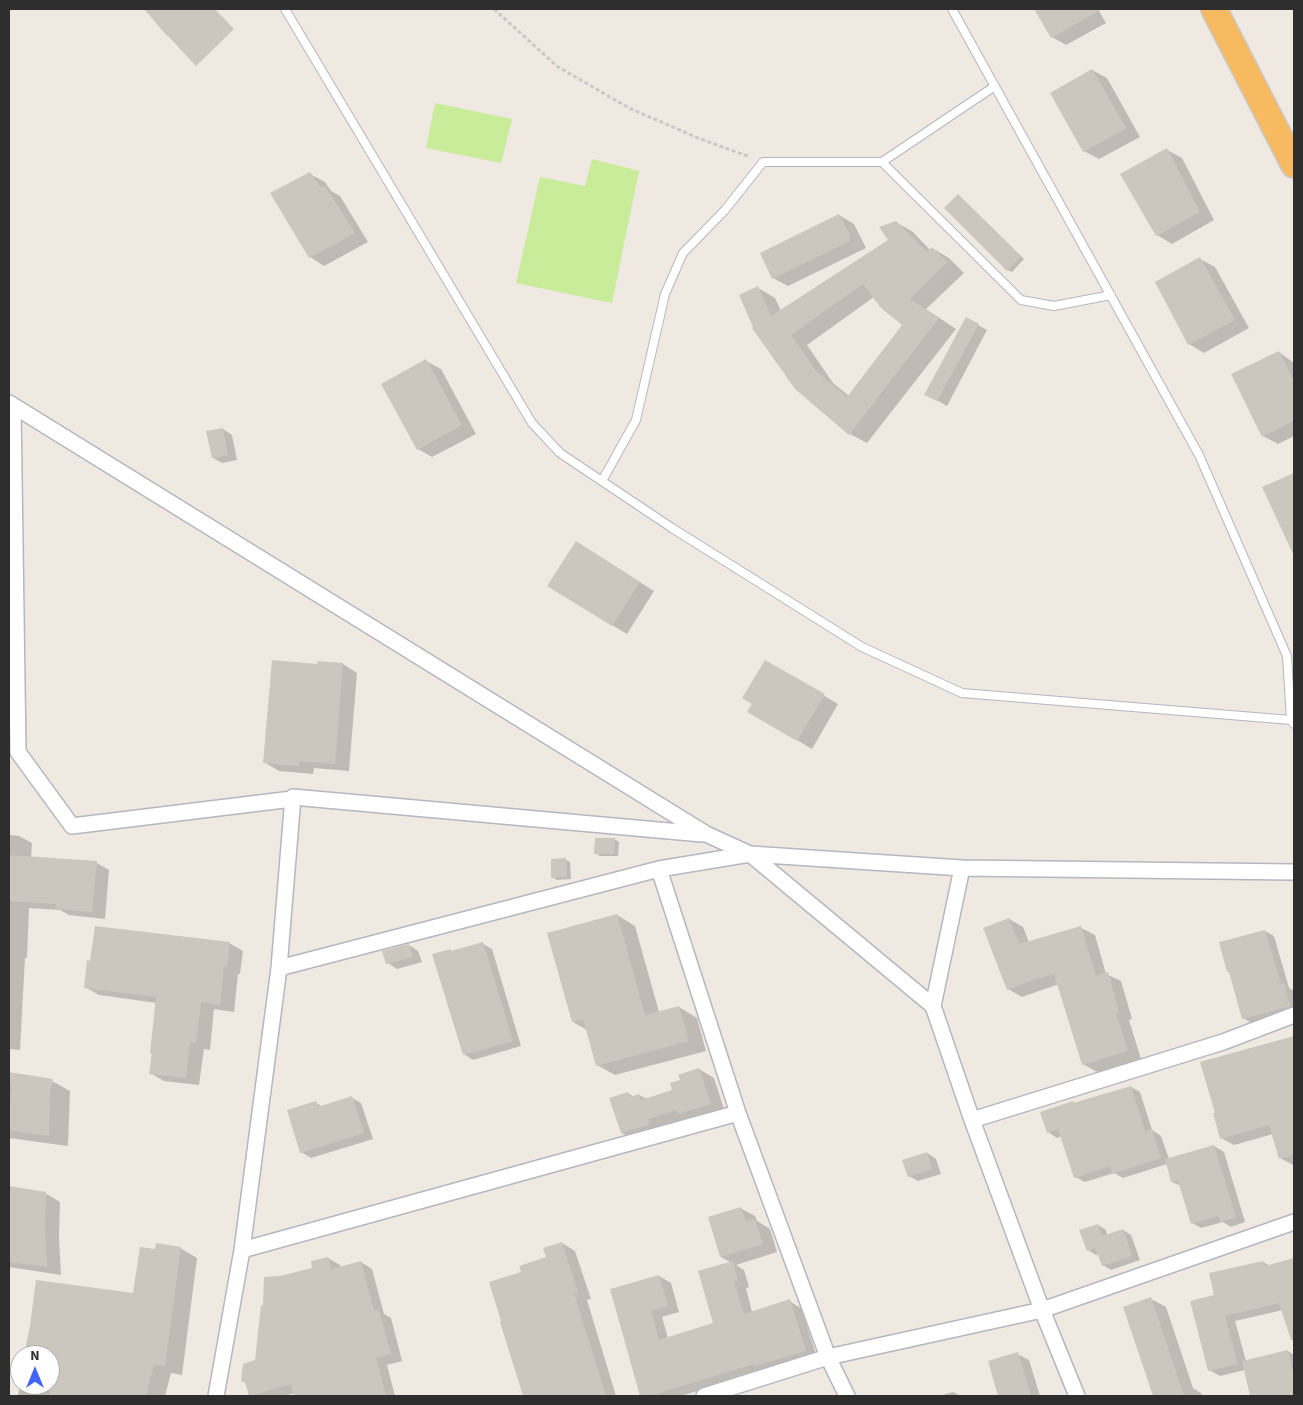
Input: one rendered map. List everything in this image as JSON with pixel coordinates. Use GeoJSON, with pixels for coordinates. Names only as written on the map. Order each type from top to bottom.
{"type":"FeatureCollection","features":[{"type":"Feature","properties":{"kind":"highway"},"geometry":{"type":"LineString","coordinates":[[1214,9],[1294,165]]}},
{"type":"Feature","properties":{"kind":"street"},"geometry":{"type":"LineString","coordinates":[[11,405],[18,752],[72,826],[292,799],[293,797],[706,834]]}},
{"type":"Feature","properties":{"kind":"street"},"geometry":{"type":"LineString","coordinates":[[11,405],[706,834],[750,854],[933,1006]]}},
{"type":"Feature","properties":{"kind":"street"},"geometry":{"type":"LineString","coordinates":[[216,1396],[242,1250],[279,968],[292,799]]}},
{"type":"Feature","properties":{"kind":"street"},"geometry":{"type":"LineString","coordinates":[[279,968],[659,870],[750,854],[962,868],[1294,872]]}},
{"type":"Feature","properties":{"kind":"street"},"geometry":{"type":"LineString","coordinates":[[962,868],[933,1006],[972,1120],[1042,1310],[1077,1396]]}},
{"type":"Feature","properties":{"kind":"street"},"geometry":{"type":"LineString","coordinates":[[659,870],[738,1112],[828,1357],[847,1396]]}},
{"type":"Feature","properties":{"kind":"street"},"geometry":{"type":"LineString","coordinates":[[972,1120],[1224,1042],[1294,1014]]}},
{"type":"Feature","properties":{"kind":"street"},"geometry":{"type":"LineString","coordinates":[[242,1250],[738,1112]]}},
{"type":"Feature","properties":{"kind":"street"},"geometry":{"type":"LineString","coordinates":[[704,1396],[828,1357],[1042,1310],[1294,1222]]}},
{"type":"Feature","properties":{"kind":"lane"},"geometry":{"type":"LineString","coordinates":[[285,9],[532,424],[560,453],[672,528],[862,647],[962,693],[1293,722],[1287,656],[1199,455],[952,9]]}},
{"type":"Feature","properties":{"kind":"lane"},"geometry":{"type":"LineString","coordinates":[[602,481],[636,420],[665,294],[683,253],[725,210],[763,162],[882,162],[995,86]]}},
{"type":"Feature","properties":{"kind":"lane"},"geometry":{"type":"LineString","coordinates":[[882,162],[1021,300],[1054,306],[1111,295]]}},
{"type":"Feature","properties":{"kind":"path"},"geometry":{"type":"LineString","coordinates":[[494,9],[558,67],[621,103],[698,138],[763,162]]}},
{"type":"Feature","properties":{"kind":"green space"},"geometry":{"type":"Polygon","coordinates":[[[435,103],[512,119],[501,163],[426,148],[435,103]]]}},
{"type":"Feature","properties":{"kind":"green space"},"geometry":{"type":"Polygon","coordinates":[[[592,159],[639,171],[612,303],[516,283],[540,177],[585,186],[592,159]]]}},
{"type":"Feature","properties":{"kind":"building"},"geometry":{"type":"Polygon","coordinates":[[[144,9],[215,9],[234,29],[196,66],[144,9]]]}},
{"type":"Feature","properties":{"kind":"building"},"geometry":{"type":"Polygon","coordinates":[[[1034,9],[1102,9],[1051,38],[1034,9]]]}},
{"type":"Feature","properties":{"kind":"building"},"geometry":{"type":"Polygon","coordinates":[[[1092,69],[1126,128],[1083,152],[1050,93],[1092,69]]]}},
{"type":"Feature","properties":{"kind":"building"},"geometry":{"type":"Polygon","coordinates":[[[1167,148],[1200,212],[1156,236],[1120,174],[1167,148]]]}},
{"type":"Feature","properties":{"kind":"building"},"geometry":{"type":"Polygon","coordinates":[[[310,172],[321,188],[325,186],[355,233],[309,258],[270,193],[310,172]]]}},
{"type":"Feature","properties":{"kind":"building"},"geometry":{"type":"Polygon","coordinates":[[[958,194],[1021,256],[1007,271],[944,208],[958,194]]]}},
{"type":"Feature","properties":{"kind":"building"},"geometry":{"type":"Polygon","coordinates":[[[839,214],[850,235],[850,241],[772,279],[760,253],[839,214]]]}},
{"type":"Feature","properties":{"kind":"building"},"geometry":{"type":"Polygon","coordinates":[[[896,221],[927,252],[932,247],[947,262],[910,299],[939,318],[849,435],[795,389],[752,328],[739,295],[758,286],[771,316],[888,240],[879,227],[896,221]],[[863,284],[791,335],[816,371],[847,397],[902,325],[881,308],[863,284]]]}},
{"type":"Feature","properties":{"kind":"building"},"geometry":{"type":"Polygon","coordinates":[[[1200,257],[1235,320],[1188,345],[1155,282],[1200,257]]]}},
{"type":"Feature","properties":{"kind":"building"},"geometry":{"type":"Polygon","coordinates":[[[966,317],[979,324],[937,401],[924,395],[966,317]]]}},
{"type":"Feature","properties":{"kind":"building"},"geometry":{"type":"Polygon","coordinates":[[[1279,351],[1294,382],[1294,421],[1262,437],[1231,374],[1279,351]]]}},
{"type":"Feature","properties":{"kind":"building"},"geometry":{"type":"Polygon","coordinates":[[[426,359],[462,425],[417,450],[381,384],[426,359]]]}},
{"type":"Feature","properties":{"kind":"building"},"geometry":{"type":"Polygon","coordinates":[[[223,428],[228,455],[212,458],[206,431],[223,428]]]}},
{"type":"Feature","properties":{"kind":"building"},"geometry":{"type":"Polygon","coordinates":[[[1294,473],[1294,556],[1262,487],[1294,473]]]}},
{"type":"Feature","properties":{"kind":"building"},"geometry":{"type":"Polygon","coordinates":[[[576,541],[640,582],[612,626],[547,586],[576,541]]]}},
{"type":"Feature","properties":{"kind":"building"},"geometry":{"type":"Polygon","coordinates":[[[272,660],[317,664],[317,661],[343,663],[335,764],[299,761],[299,766],[263,763],[272,660]]]}},
{"type":"Feature","properties":{"kind":"building"},"geometry":{"type":"Polygon","coordinates":[[[765,660],[825,694],[797,741],[747,712],[752,704],[742,698],[765,660]]]}},
{"type":"Feature","properties":{"kind":"building"},"geometry":{"type":"Polygon","coordinates":[[[595,838],[615,838],[614,854],[594,854],[595,838]]]}},
{"type":"Feature","properties":{"kind":"building"},"geometry":{"type":"Polygon","coordinates":[[[9,855],[97,861],[92,912],[55,909],[56,904],[9,901],[9,855]]]}},
{"type":"Feature","properties":{"kind":"building"},"geometry":{"type":"Polygon","coordinates":[[[566,858],[567,877],[551,878],[551,859],[566,858]]]}},
{"type":"Feature","properties":{"kind":"building"},"geometry":{"type":"Polygon","coordinates":[[[617,914],[645,1015],[679,1006],[689,1041],[596,1066],[583,1019],[572,1022],[547,933],[617,914]]]}},
{"type":"Feature","properties":{"kind":"building"},"geometry":{"type":"Polygon","coordinates":[[[1009,918],[1019,944],[1081,926],[1096,976],[1108,972],[1119,1012],[1116,1013],[1128,1051],[1082,1065],[1054,974],[1007,990],[983,928],[1009,918]]]}},
{"type":"Feature","properties":{"kind":"building"},"geometry":{"type":"Polygon","coordinates":[[[95,926],[230,942],[227,967],[224,967],[220,1005],[201,1002],[196,1043],[190,1042],[186,1078],[149,1074],[156,997],[84,988],[87,960],[90,961],[95,926]]]}},
{"type":"Feature","properties":{"kind":"building"},"geometry":{"type":"Polygon","coordinates":[[[1265,930],[1281,984],[1284,983],[1290,1006],[1242,1019],[1219,942],[1265,930]]]}},
{"type":"Feature","properties":{"kind":"building"},"geometry":{"type":"Polygon","coordinates":[[[483,942],[513,1041],[463,1055],[432,954],[483,942]]]}},
{"type":"Feature","properties":{"kind":"building"},"geometry":{"type":"Polygon","coordinates":[[[409,944],[413,957],[386,964],[382,951],[409,944]]]}},
{"type":"Feature","properties":{"kind":"building"},"geometry":{"type":"Polygon","coordinates":[[[1294,1036],[1294,1155],[1279,1159],[1269,1125],[1220,1139],[1213,1113],[1215,1113],[1200,1062],[1294,1036]]]}},
{"type":"Feature","properties":{"kind":"building"},"geometry":{"type":"Polygon","coordinates":[[[699,1068],[711,1104],[678,1114],[677,1110],[648,1119],[650,1124],[621,1133],[609,1098],[628,1092],[630,1097],[639,1094],[641,1100],[672,1090],[670,1083],[680,1080],[678,1075],[699,1068]]]}},
{"type":"Feature","properties":{"kind":"building"},"geometry":{"type":"Polygon","coordinates":[[[9,1072],[53,1079],[50,1092],[49,1136],[9,1130],[9,1107],[12,1087],[9,1086],[9,1072]]]}},
{"type":"Feature","properties":{"kind":"building"},"geometry":{"type":"Polygon","coordinates":[[[1131,1086],[1145,1131],[1152,1129],[1161,1158],[1112,1174],[1110,1166],[1074,1178],[1058,1129],[1047,1133],[1040,1112],[1073,1101],[1073,1103],[1131,1086]]]}},
{"type":"Feature","properties":{"kind":"building"},"geometry":{"type":"Polygon","coordinates":[[[352,1096],[364,1133],[300,1153],[287,1110],[316,1101],[318,1107],[352,1096]]]}},
{"type":"Feature","properties":{"kind":"building"},"geometry":{"type":"Polygon","coordinates":[[[1214,1145],[1236,1217],[1220,1222],[1218,1216],[1191,1224],[1178,1181],[1171,1182],[1165,1159],[1214,1145]]]}},
{"type":"Feature","properties":{"kind":"building"},"geometry":{"type":"Polygon","coordinates":[[[927,1152],[932,1169],[908,1177],[902,1160],[927,1152]]]}},
{"type":"Feature","properties":{"kind":"building"},"geometry":{"type":"Polygon","coordinates":[[[9,1186],[46,1192],[47,1267],[9,1262],[9,1186]]]}},
{"type":"Feature","properties":{"kind":"building"},"geometry":{"type":"Polygon","coordinates":[[[741,1207],[746,1222],[755,1219],[763,1244],[720,1257],[708,1217],[741,1207]]]}},
{"type":"Feature","properties":{"kind":"building"},"geometry":{"type":"Polygon","coordinates":[[[1098,1224],[1102,1236],[1123,1229],[1132,1256],[1102,1266],[1095,1248],[1087,1251],[1079,1230],[1098,1224]]]}},
{"type":"Feature","properties":{"kind":"building"},"geometry":{"type":"Polygon","coordinates":[[[562,1242],[578,1292],[574,1293],[606,1396],[523,1396],[500,1322],[489,1282],[521,1272],[519,1266],[546,1257],[543,1248],[562,1242]]]}},
{"type":"Feature","properties":{"kind":"building"},"geometry":{"type":"Polygon","coordinates":[[[156,1243],[181,1247],[165,1366],[154,1365],[146,1396],[50,1396],[60,1395],[60,1345],[26,1345],[36,1280],[133,1293],[140,1247],[155,1249],[156,1243]]]}},
{"type":"Feature","properties":{"kind":"building"},"geometry":{"type":"Polygon","coordinates":[[[328,1257],[331,1269],[361,1261],[374,1311],[379,1310],[391,1354],[376,1358],[386,1396],[294,1396],[291,1384],[249,1396],[245,1382],[241,1381],[243,1364],[255,1360],[261,1305],[263,1305],[264,1277],[280,1276],[312,1268],[311,1261],[328,1257]]]}},
{"type":"Feature","properties":{"kind":"building"},"geometry":{"type":"Polygon","coordinates":[[[1294,1258],[1294,1340],[1291,1340],[1279,1303],[1225,1316],[1238,1364],[1208,1371],[1190,1301],[1214,1295],[1209,1273],[1263,1261],[1265,1266],[1294,1258]]]}},
{"type":"Feature","properties":{"kind":"building"},"geometry":{"type":"Polygon","coordinates":[[[733,1261],[738,1281],[734,1282],[744,1314],[790,1299],[806,1351],[755,1366],[754,1364],[649,1396],[640,1396],[610,1289],[659,1275],[668,1306],[651,1311],[659,1340],[713,1323],[698,1271],[733,1261]]]}},
{"type":"Feature","properties":{"kind":"building"},"geometry":{"type":"Polygon","coordinates":[[[1151,1297],[1184,1396],[1153,1396],[1123,1307],[1151,1297]]]}},
{"type":"Feature","properties":{"kind":"building"},"geometry":{"type":"Polygon","coordinates":[[[1288,1350],[1294,1377],[1294,1396],[1250,1396],[1242,1361],[1288,1350]]]}},
{"type":"Feature","properties":{"kind":"building"},"geometry":{"type":"Polygon","coordinates":[[[1018,1352],[1031,1396],[998,1396],[988,1361],[1018,1352]]]}}]}
